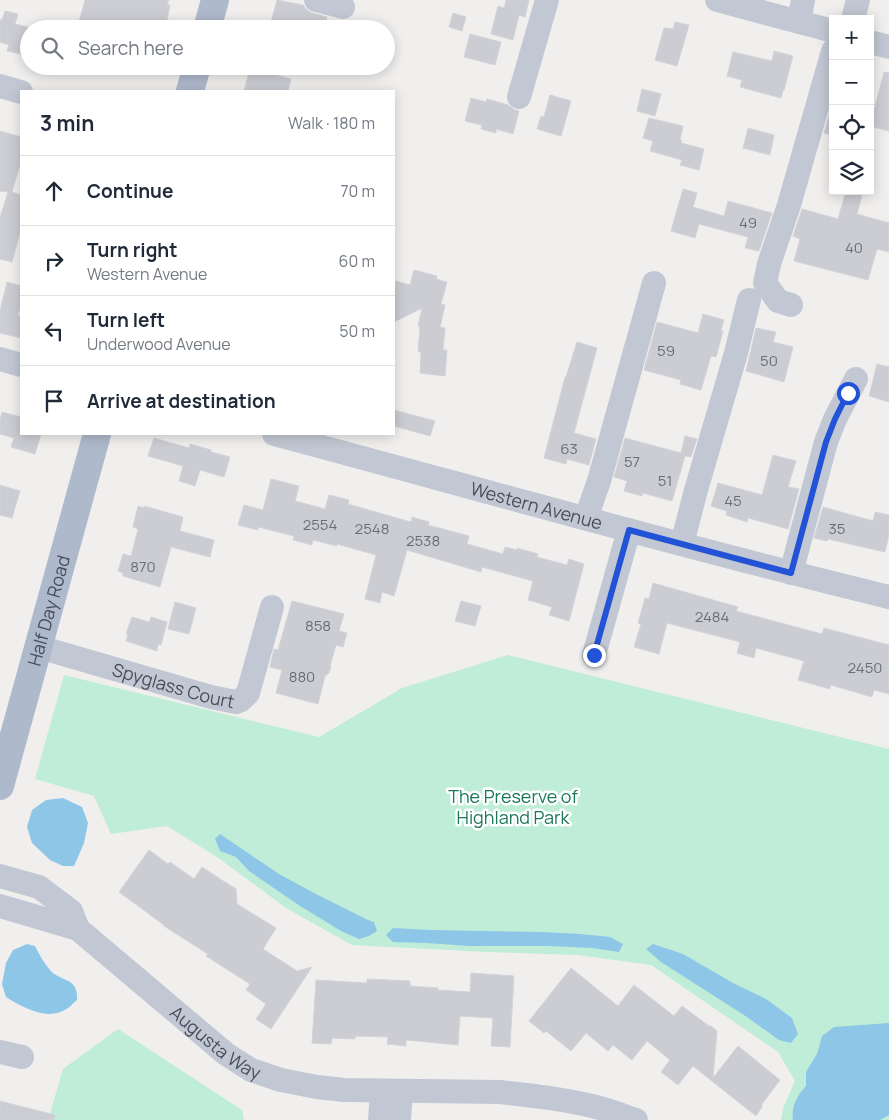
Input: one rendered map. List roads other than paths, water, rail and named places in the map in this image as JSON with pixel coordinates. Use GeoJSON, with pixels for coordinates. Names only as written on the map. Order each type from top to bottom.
{"type":"FeatureCollection","features":[{"type":"Feature","properties":{"kind":"main road"},"geometry":{"type":"LineString","coordinates":[[209,20],[215,0]]}},
{"type":"Feature","properties":{"kind":"main road"},"geometry":{"type":"LineString","coordinates":[[190,90],[194,75]]}},
{"type":"Feature","properties":{"kind":"main road","name":"Half Day Road"},"geometry":{"type":"LineString","coordinates":[[0,786],[97,435]]}},
{"type":"Feature","properties":{"kind":"street"},"geometry":{"type":"LineString","coordinates":[[316,0],[343,8]]}},
{"type":"Feature","properties":{"kind":"street"},"geometry":{"type":"LineString","coordinates":[[519,97],[547,0]]}},
{"type":"Feature","properties":{"kind":"street"},"geometry":{"type":"LineString","coordinates":[[717,0],[801,11],[829,28]]}},
{"type":"Feature","properties":{"kind":"street"},"geometry":{"type":"LineString","coordinates":[[854,15],[858,0]]}},
{"type":"Feature","properties":{"kind":"street"},"geometry":{"type":"LineString","coordinates":[[874,43],[889,47]]}},
{"type":"Feature","properties":{"kind":"street"},"geometry":{"type":"LineString","coordinates":[[791,305],[778,301],[766,284],[769,264],[789,205],[830,60]]}},
{"type":"Feature","properties":{"kind":"street"},"geometry":{"type":"LineString","coordinates":[[0,86],[20,92]]}},
{"type":"Feature","properties":{"kind":"street"},"geometry":{"type":"LineString","coordinates":[[586,518],[654,283]]}},
{"type":"Feature","properties":{"kind":"street"},"geometry":{"type":"LineString","coordinates":[[682,544],[749,300]]}},
{"type":"Feature","properties":{"kind":"street"},"geometry":{"type":"LineString","coordinates":[[0,360],[20,365]]}},
{"type":"Feature","properties":{"kind":"street"},"geometry":{"type":"LineString","coordinates":[[791,573],[826,442],[835,419],[856,379]]}},
{"type":"Feature","properties":{"kind":"street","name":"Western Avenue"},"geometry":{"type":"LineString","coordinates":[[278,435],[791,573],[889,597]]}},
{"type":"Feature","properties":{"kind":"street"},"geometry":{"type":"LineString","coordinates":[[594,655],[629,530]]}},
{"type":"Feature","properties":{"kind":"street","name":"Spyglass Court"},"geometry":{"type":"LineString","coordinates":[[39,646],[211,697],[236,702],[248,693],[272,607]]}},
{"type":"Feature","properties":{"kind":"street","name":"Augusta Way"},"geometry":{"type":"LineString","coordinates":[[0,876],[38,887],[70,911],[78,929]]}},
{"type":"Feature","properties":{"kind":"street","name":"Augusta Way"},"geometry":{"type":"LineString","coordinates":[[0,906],[78,929],[226,1054],[251,1070],[281,1080],[344,1090],[500,1092],[522,1094],[607,1110],[636,1120]]}},
{"type":"Feature","properties":{"kind":"street"},"geometry":{"type":"LineString","coordinates":[[380,1120],[392,1091]]}},
{"type":"Feature","properties":{"kind":"street"},"geometry":{"type":"LineString","coordinates":[[392,1091],[399,1120]]}},
{"type":"Feature","properties":{"kind":"water"},"geometry":{"type":"Polygon","coordinates":[[[63,798],[82,807],[88,823],[84,843],[74,866],[63,866],[50,860],[32,843],[27,827],[32,810],[46,800],[63,798]]]}},
{"type":"Feature","properties":{"kind":"water"},"geometry":{"type":"Polygon","coordinates":[[[220,834],[279,874],[374,922],[377,931],[359,939],[341,931],[300,906],[249,871],[236,857],[220,851],[215,839],[220,834]]]}},
{"type":"Feature","properties":{"kind":"water"},"geometry":{"type":"Polygon","coordinates":[[[393,928],[581,934],[610,937],[623,944],[619,952],[592,948],[548,946],[469,946],[393,942],[386,935],[393,928]]]}},
{"type":"Feature","properties":{"kind":"water"},"geometry":{"type":"Polygon","coordinates":[[[27,944],[35,946],[54,974],[75,987],[77,1000],[68,1008],[52,1014],[44,1014],[28,1009],[6,997],[2,984],[6,963],[13,950],[27,944]]]}},
{"type":"Feature","properties":{"kind":"water"},"geometry":{"type":"Polygon","coordinates":[[[653,944],[683,954],[733,983],[766,999],[792,1018],[798,1034],[791,1043],[779,1040],[747,1017],[661,962],[646,949],[653,944]]]}},
{"type":"Feature","properties":{"kind":"water"},"geometry":{"type":"Polygon","coordinates":[[[889,1023],[889,1115],[880,1120],[793,1120],[797,1097],[806,1086],[806,1072],[817,1054],[822,1036],[834,1027],[889,1023]]]}},
{"type":"Feature","properties":{"kind":"park label","name":"The Preserve of Highland Park"},"geometry":{"type":"Point","coordinates":[513,806]}}]}
